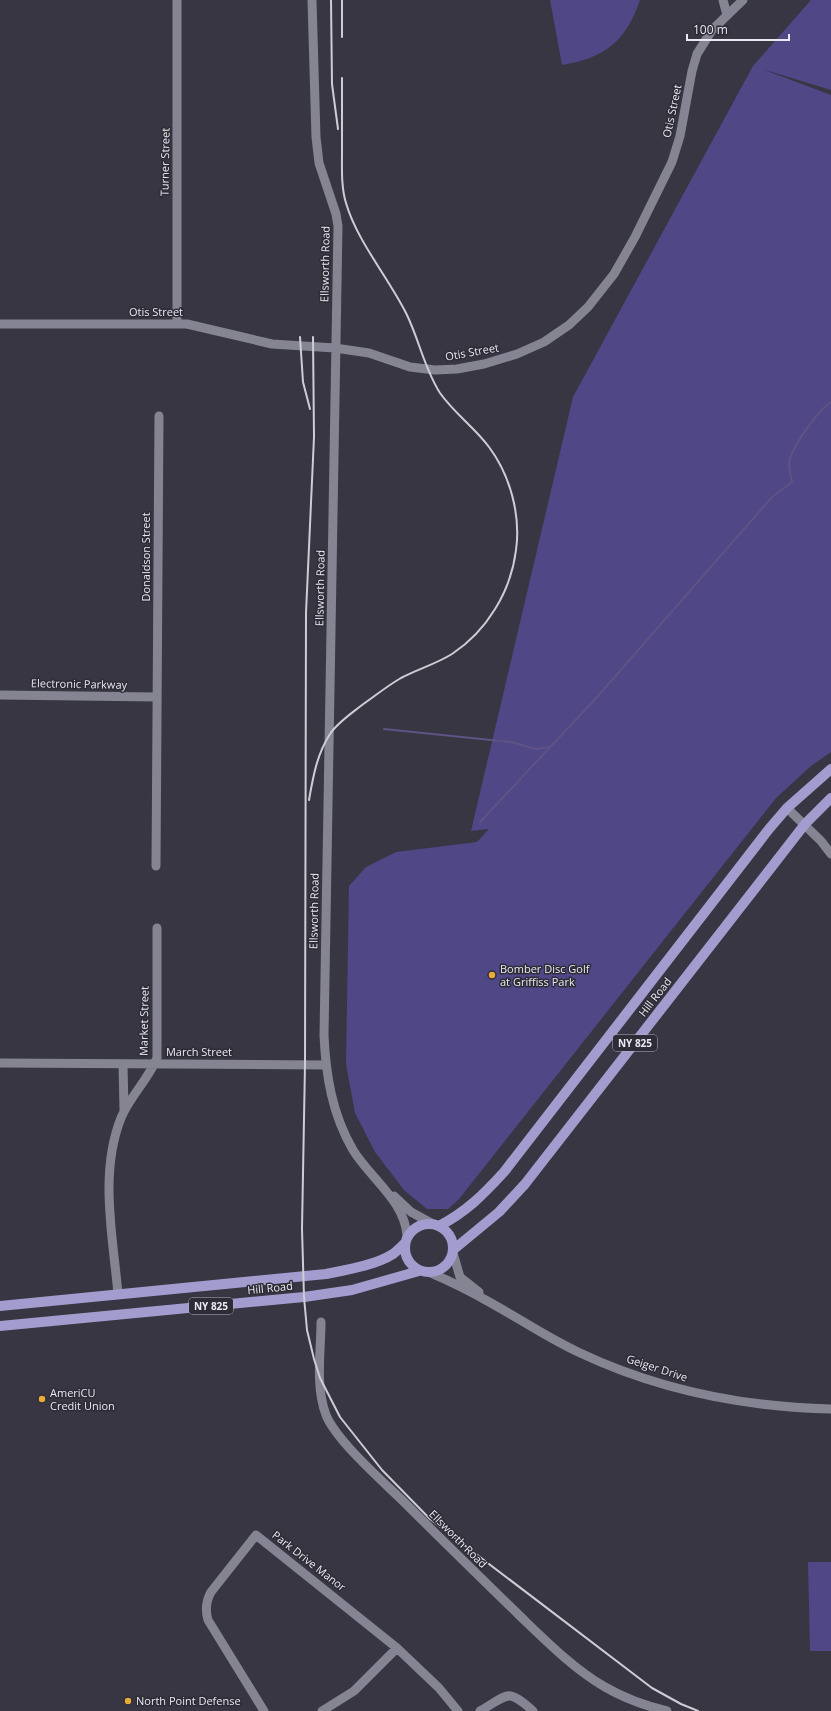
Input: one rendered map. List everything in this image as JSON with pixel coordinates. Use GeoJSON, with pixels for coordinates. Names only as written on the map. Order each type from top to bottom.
{"type":"FeatureCollection","features":[{"type":"Feature","properties":{"kind":"main road","name":"NY 825"},"geometry":{"type":"LineString","coordinates":[[787,808],[831,769]]}},
{"type":"Feature","properties":{"kind":"main road","name":"NY 825"},"geometry":{"type":"LineString","coordinates":[[805,824],[831,798]]}},
{"type":"Feature","properties":{"kind":"main road","name":"Hill Road"},"geometry":{"type":"LineString","coordinates":[[436,1225],[462,1213],[473,1204],[504,1172],[769,829],[787,808]]}},
{"type":"Feature","properties":{"kind":"main road","name":"Hill Road"},"geometry":{"type":"LineString","coordinates":[[453,1252],[499,1212],[525,1184],[805,824]]}},
{"type":"Feature","properties":{"kind":"main road","name":"NY 825"},"geometry":{"type":"LineString","coordinates":[[406,1240],[412,1230],[418,1226],[436,1225]]}},
{"type":"Feature","properties":{"kind":"main road"},"geometry":{"type":"LineString","coordinates":[[436,1225],[450,1236],[453,1252]]}},
{"type":"Feature","properties":{"kind":"main road","name":"Hill Road"},"geometry":{"type":"LineString","coordinates":[[0,1306],[326,1274],[351,1269],[382,1259],[393,1254],[406,1240]]}},
{"type":"Feature","properties":{"kind":"main road"},"geometry":{"type":"LineString","coordinates":[[406,1240],[405,1257],[413,1268],[420,1271]]}},
{"type":"Feature","properties":{"kind":"main road","name":"NY 825"},"geometry":{"type":"LineString","coordinates":[[420,1271],[431,1273],[445,1266],[453,1252]]}},
{"type":"Feature","properties":{"kind":"main road","name":"Hill Road"},"geometry":{"type":"LineString","coordinates":[[0,1326],[310,1296],[352,1290],[420,1271]]}},
{"type":"Feature","properties":{"kind":"street","name":"Turner Street"},"geometry":{"type":"LineString","coordinates":[[177,324],[178,0]]}},
{"type":"Feature","properties":{"kind":"street","name":"Ellsworth Road"},"geometry":{"type":"LineString","coordinates":[[312,0],[316,137],[319,163],[336,214],[338,226],[324,1036],[326,1065],[331,1096],[337,1117],[353,1150],[404,1217],[406,1240]]}},
{"type":"Feature","properties":{"kind":"street"},"geometry":{"type":"LineString","coordinates":[[723,0],[727,15]]}},
{"type":"Feature","properties":{"kind":"street","name":"Otis Street"},"geometry":{"type":"LineString","coordinates":[[0,324],[177,324],[200,326],[272,344],[335,348],[369,353],[410,367],[435,370],[457,369],[484,364],[517,354],[544,342],[569,325],[588,307],[607,284],[624,258],[672,162],[680,136],[692,71],[697,54],[712,30],[743,0]]}},
{"type":"Feature","properties":{"kind":"street","name":"Donaldson Street"},"geometry":{"type":"LineString","coordinates":[[157,697],[159,416]]}},
{"type":"Feature","properties":{"kind":"street","name":"Electronic Parkway"},"geometry":{"type":"LineString","coordinates":[[0,695],[157,697]]}},
{"type":"Feature","properties":{"kind":"street"},"geometry":{"type":"LineString","coordinates":[[156,866],[157,697]]}},
{"type":"Feature","properties":{"kind":"street"},"geometry":{"type":"LineString","coordinates":[[787,808],[805,824],[831,854]]}},
{"type":"Feature","properties":{"kind":"street","name":"Market Street"},"geometry":{"type":"LineString","coordinates":[[118,1294],[111,1214],[110,1178],[113,1148],[124,1111],[154,1064],[158,1052],[157,928]]}},
{"type":"Feature","properties":{"kind":"street","name":"March Street"},"geometry":{"type":"LineString","coordinates":[[0,1063],[326,1065]]}},
{"type":"Feature","properties":{"kind":"street"},"geometry":{"type":"LineString","coordinates":[[123,1064],[124,1111]]}},
{"type":"Feature","properties":{"kind":"street","name":"Ellsworth Road"},"geometry":{"type":"LineString","coordinates":[[367,1169],[411,1212],[436,1225]]}},
{"type":"Feature","properties":{"kind":"street","name":"Geiger Drive"},"geometry":{"type":"LineString","coordinates":[[453,1252],[460,1276],[490,1303]]}},
{"type":"Feature","properties":{"kind":"street","name":"Geiger Drive"},"geometry":{"type":"LineString","coordinates":[[431,1273],[490,1303],[549,1338],[607,1365],[675,1388],[709,1396],[760,1405],[831,1409]]}},
{"type":"Feature","properties":{"kind":"street","name":"Ellsworth Road"},"geometry":{"type":"LineString","coordinates":[[321,1322],[320,1378],[324,1406],[333,1427],[355,1453],[487,1584],[572,1664],[605,1687],[634,1701],[667,1711]]}},
{"type":"Feature","properties":{"kind":"street","name":"Park Drive Manor"},"geometry":{"type":"LineString","coordinates":[[264,1711],[208,1620],[206,1612],[207,1602],[211,1592],[256,1535],[396,1648]]}},
{"type":"Feature","properties":{"kind":"street"},"geometry":{"type":"LineString","coordinates":[[323,1710],[354,1691],[396,1648],[439,1688],[458,1711]]}},
{"type":"Feature","properties":{"kind":"street"},"geometry":{"type":"LineString","coordinates":[[480,1711],[493,1708],[506,1696],[519,1698],[533,1711]]}},
{"type":"Feature","properties":{"kind":"shaded area"},"geometry":{"type":"Polygon","coordinates":[[[550,0],[640,0],[628,26],[621,37],[612,45],[590,58],[562,65],[550,0]]]}},
{"type":"Feature","properties":{"kind":"shaded area"},"geometry":{"type":"Polygon","coordinates":[[[811,0],[831,0],[831,90],[762,69],[831,95],[831,752],[811,766],[776,798],[459,1199],[448,1209],[427,1209],[404,1190],[375,1152],[355,1113],[346,1064],[349,886],[366,867],[396,852],[477,842],[489,829],[471,831],[573,397],[753,66],[811,0]]]}},
{"type":"Feature","properties":{"kind":"shaded area"},"geometry":{"type":"Polygon","coordinates":[[[808,1562],[831,1562],[831,1651],[810,1651],[808,1562]]]}},
{"type":"Feature","properties":{"kind":"waterway"},"geometry":{"type":"LineString","coordinates":[[480,822],[598,696],[772,497],[792,482],[789,463],[794,449],[813,421],[831,402]]}},
{"type":"Feature","properties":{"kind":"waterway"},"geometry":{"type":"LineString","coordinates":[[384,729],[511,742],[536,749],[549,747]]}},
{"type":"Feature","properties":{"kind":"railway"},"geometry":{"type":"LineString","coordinates":[[331,0],[332,84],[338,129]]}},
{"type":"Feature","properties":{"kind":"railway"},"geometry":{"type":"LineString","coordinates":[[342,0],[342,37]]}},
{"type":"Feature","properties":{"kind":"railway"},"geometry":{"type":"LineString","coordinates":[[309,800],[314,774],[322,750],[330,734],[337,726],[362,705],[396,681],[440,661],[465,645],[486,622],[503,595],[509,580],[516,550],[517,537],[515,509],[503,470],[489,447],[440,393],[430,374],[415,333],[399,299],[365,245],[351,217],[344,197],[342,171],[342,78]]}},
{"type":"Feature","properties":{"kind":"railway"},"geometry":{"type":"LineString","coordinates":[[300,337],[303,382],[310,409]]}},
{"type":"Feature","properties":{"kind":"railway"},"geometry":{"type":"LineString","coordinates":[[313,337],[314,437],[306,613],[305,1064],[302,1229],[304,1297],[307,1330],[314,1359],[320,1378],[340,1417],[382,1470],[430,1519],[652,1688],[681,1704],[698,1711]]}},
{"type":"Feature","properties":{"kind":"place","name":"Bomber Disc Golf at Griffiss Park"},"geometry":{"type":"Point","coordinates":[492,975]}},
{"type":"Feature","properties":{"kind":"place","name":"AmeriCU Credit Union"},"geometry":{"type":"Point","coordinates":[42,1399]}},
{"type":"Feature","properties":{"kind":"place","name":"North Point Defense"},"geometry":{"type":"Point","coordinates":[128,1701]}}]}
